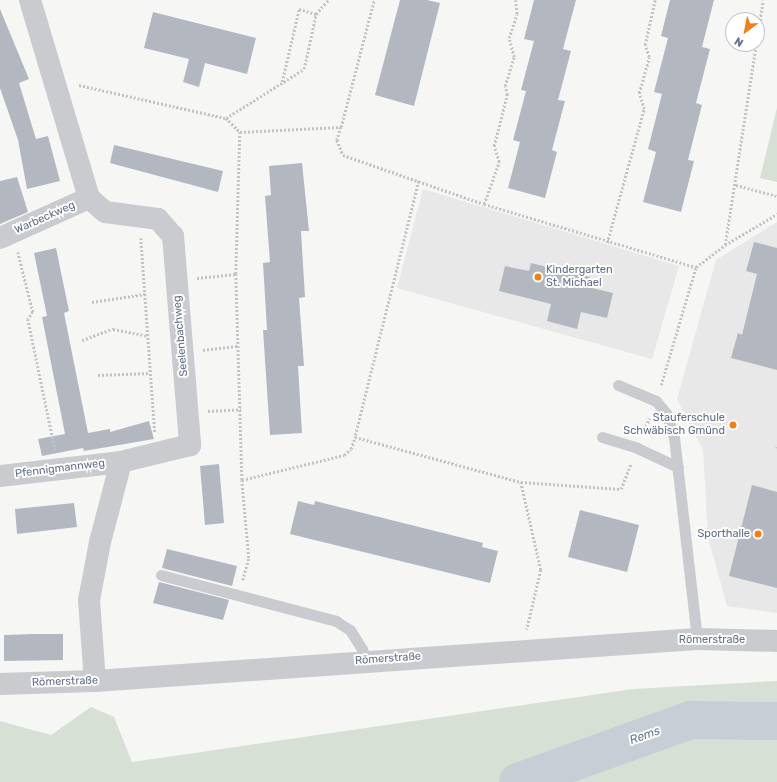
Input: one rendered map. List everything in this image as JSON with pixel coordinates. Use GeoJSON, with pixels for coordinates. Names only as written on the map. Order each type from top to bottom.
{"type":"FeatureCollection","features":[{"type":"Feature","properties":{"kind":"street"},"geometry":{"type":"LineString","coordinates":[[30,0],[56,80],[89,198]]}},
{"type":"Feature","properties":{"kind":"street","name":"Seelenbachweg"},"geometry":{"type":"LineString","coordinates":[[89,198],[105,212],[140,218],[158,219],[174,236],[190,445],[121,462]]}},
{"type":"Feature","properties":{"kind":"street","name":"Warbeckweg"},"geometry":{"type":"LineString","coordinates":[[6,235],[89,198]]}},
{"type":"Feature","properties":{"kind":"street"},"geometry":{"type":"LineString","coordinates":[[95,681],[89,600],[100,542],[121,462]]}},
{"type":"Feature","properties":{"kind":"street","name":"Pfennigmannweg"},"geometry":{"type":"LineString","coordinates":[[0,476],[121,462]]}},
{"type":"Feature","properties":{"kind":"street","name":"Römerstraße"},"geometry":{"type":"LineString","coordinates":[[0,684],[95,681],[522,650],[697,639],[777,641]]}},
{"type":"Feature","properties":{"kind":"lane"},"geometry":{"type":"LineString","coordinates":[[618,384],[656,401],[666,413],[674,437],[697,639]]}},
{"type":"Feature","properties":{"kind":"lane"},"geometry":{"type":"LineString","coordinates":[[602,437],[637,448],[678,467]]}},
{"type":"Feature","properties":{"kind":"lane"},"geometry":{"type":"LineString","coordinates":[[161,575],[336,621],[350,630],[362,649],[366,661]]}},
{"type":"Feature","properties":{"kind":"path"},"geometry":{"type":"LineString","coordinates":[[226,118],[304,69],[316,14],[328,0]]}},
{"type":"Feature","properties":{"kind":"path"},"geometry":{"type":"LineString","coordinates":[[374,0],[337,140],[343,155],[484,204],[607,243],[696,267]]}},
{"type":"Feature","properties":{"kind":"path"},"geometry":{"type":"LineString","coordinates":[[484,204],[499,162],[494,146],[507,95],[505,86],[514,56],[509,38],[517,14],[515,0]]}},
{"type":"Feature","properties":{"kind":"path"},"geometry":{"type":"LineString","coordinates":[[607,243],[644,109],[639,92],[649,58],[644,45],[655,0]]}},
{"type":"Feature","properties":{"kind":"path"},"geometry":{"type":"LineString","coordinates":[[761,12],[763,0]]}},
{"type":"Feature","properties":{"kind":"path"},"geometry":{"type":"LineString","coordinates":[[282,82],[299,9],[316,14]]}},
{"type":"Feature","properties":{"kind":"path"},"geometry":{"type":"LineString","coordinates":[[725,245],[736,185],[755,52]]}},
{"type":"Feature","properties":{"kind":"path"},"geometry":{"type":"LineString","coordinates":[[56,80],[226,118],[240,132],[236,274],[242,480],[249,559],[239,596]]}},
{"type":"Feature","properties":{"kind":"path"},"geometry":{"type":"LineString","coordinates":[[240,132],[341,127]]}},
{"type":"Feature","properties":{"kind":"path"},"geometry":{"type":"LineString","coordinates":[[242,480],[344,455],[351,449],[419,181]]}},
{"type":"Feature","properties":{"kind":"path"},"geometry":{"type":"LineString","coordinates":[[736,185],[777,196]]}},
{"type":"Feature","properties":{"kind":"path"},"geometry":{"type":"LineString","coordinates":[[355,437],[521,482],[621,489],[656,401],[696,267],[725,245],[777,214]]}},
{"type":"Feature","properties":{"kind":"path"},"geometry":{"type":"LineString","coordinates":[[140,218],[156,453]]}},
{"type":"Feature","properties":{"kind":"path"},"geometry":{"type":"LineString","coordinates":[[6,235],[33,312],[28,319],[60,469]]}},
{"type":"Feature","properties":{"kind":"path"},"geometry":{"type":"LineString","coordinates":[[177,279],[236,274]]}},
{"type":"Feature","properties":{"kind":"path"},"geometry":{"type":"LineString","coordinates":[[92,302],[145,294]]}},
{"type":"Feature","properties":{"kind":"path"},"geometry":{"type":"LineString","coordinates":[[82,340],[113,329],[148,336]]}},
{"type":"Feature","properties":{"kind":"path"},"geometry":{"type":"LineString","coordinates":[[183,353],[238,346]]}},
{"type":"Feature","properties":{"kind":"path"},"geometry":{"type":"LineString","coordinates":[[98,376],[150,373]]}},
{"type":"Feature","properties":{"kind":"path"},"geometry":{"type":"LineString","coordinates":[[187,411],[241,409]]}},
{"type":"Feature","properties":{"kind":"path"},"geometry":{"type":"LineString","coordinates":[[521,482],[541,570],[522,650]]}},
{"type":"Feature","properties":{"kind":"shaded area"},"geometry":{"type":"Polygon","coordinates":[[[777,108],[777,182],[760,178],[777,108]]]}},
{"type":"Feature","properties":{"kind":"shaded area","name":"Kindergarten St. Michael"},"geometry":{"type":"Polygon","coordinates":[[[423,189],[679,266],[652,359],[397,288],[423,189]]]}},
{"type":"Feature","properties":{"kind":"shaded area","name":"Stauferschule Schwäbisch Gmünd"},"geometry":{"type":"Polygon","coordinates":[[[777,222],[777,613],[727,606],[708,537],[703,450],[677,399],[716,260],[777,222]]]}},
{"type":"Feature","properties":{"kind":"shaded area"},"geometry":{"type":"Polygon","coordinates":[[[777,681],[777,782],[0,782],[0,721],[51,735],[91,707],[114,717],[132,762],[633,689],[777,681]]]}},
{"type":"Feature","properties":{"kind":"building"},"geometry":{"type":"Polygon","coordinates":[[[400,0],[427,0],[440,3],[414,106],[375,95],[400,0]]]}},
{"type":"Feature","properties":{"kind":"building"},"geometry":{"type":"Polygon","coordinates":[[[534,0],[576,0],[563,49],[571,51],[558,100],[565,101],[552,150],[557,152],[545,198],[508,188],[520,142],[513,140],[526,91],[521,90],[534,41],[524,39],[534,0]]]}},
{"type":"Feature","properties":{"kind":"building"},"geometry":{"type":"Polygon","coordinates":[[[670,0],[714,0],[702,47],[710,49],[696,103],[702,105],[688,160],[694,161],[681,212],[643,202],[656,152],[648,149],[662,94],[654,92],[668,38],[661,36],[670,0]]]}},
{"type":"Feature","properties":{"kind":"building"},"geometry":{"type":"Polygon","coordinates":[[[0,9],[29,79],[19,83],[36,139],[48,136],[60,181],[27,189],[18,140],[0,88],[0,9]]]}},
{"type":"Feature","properties":{"kind":"building"},"geometry":{"type":"Polygon","coordinates":[[[153,12],[256,38],[247,74],[205,63],[199,87],[183,82],[189,59],[144,48],[153,12]]]}},
{"type":"Feature","properties":{"kind":"building"},"geometry":{"type":"Polygon","coordinates":[[[114,145],[223,171],[218,192],[110,163],[114,145]]]}},
{"type":"Feature","properties":{"kind":"building"},"geometry":{"type":"Polygon","coordinates":[[[302,163],[309,231],[301,231],[305,297],[299,298],[304,366],[298,366],[302,433],[270,435],[263,330],[267,330],[263,263],[270,262],[265,196],[271,195],[269,166],[302,163]]]}},
{"type":"Feature","properties":{"kind":"building"},"geometry":{"type":"Polygon","coordinates":[[[17,177],[28,212],[0,224],[0,181],[17,177]]]}},
{"type":"Feature","properties":{"kind":"building"},"geometry":{"type":"Polygon","coordinates":[[[754,242],[777,248],[777,370],[731,358],[738,333],[742,335],[757,274],[746,271],[754,242]]]}},
{"type":"Feature","properties":{"kind":"building"},"geometry":{"type":"Polygon","coordinates":[[[56,248],[69,311],[64,313],[88,433],[110,429],[110,432],[149,421],[154,439],[84,451],[83,448],[42,456],[38,439],[65,434],[42,317],[47,316],[34,253],[56,248]]]}},
{"type":"Feature","properties":{"kind":"building","name":"Kindergarten St. Michael"},"geometry":{"type":"Polygon","coordinates":[[[531,263],[590,277],[588,287],[613,293],[607,318],[581,312],[577,329],[547,321],[551,304],[499,291],[505,266],[529,271],[531,263]]]}},
{"type":"Feature","properties":{"kind":"building"},"geometry":{"type":"Polygon","coordinates":[[[219,464],[224,523],[205,525],[200,466],[219,464]]]}},
{"type":"Feature","properties":{"kind":"building","name":"Sporthalle"},"geometry":{"type":"Polygon","coordinates":[[[752,485],[777,492],[777,588],[729,576],[752,485]]]}},
{"type":"Feature","properties":{"kind":"building"},"geometry":{"type":"Polygon","coordinates":[[[298,501],[314,505],[315,501],[483,543],[482,547],[498,551],[490,583],[290,534],[298,501]]]}},
{"type":"Feature","properties":{"kind":"building"},"geometry":{"type":"Polygon","coordinates":[[[74,503],[77,527],[17,534],[15,509],[74,503]]]}},
{"type":"Feature","properties":{"kind":"building"},"geometry":{"type":"Polygon","coordinates":[[[580,510],[639,525],[627,572],[568,557],[580,510]]]}},
{"type":"Feature","properties":{"kind":"building"},"geometry":{"type":"Polygon","coordinates":[[[167,549],[237,566],[232,586],[162,568],[167,549]]]}},
{"type":"Feature","properties":{"kind":"building"},"geometry":{"type":"Polygon","coordinates":[[[159,582],[229,600],[223,620],[153,603],[159,582]]]}},
{"type":"Feature","properties":{"kind":"building"},"geometry":{"type":"Polygon","coordinates":[[[63,634],[63,660],[4,661],[4,635],[63,634]]]}},
{"type":"Feature","properties":{"kind":"waterway","name":"Rems"},"geometry":{"type":"LineString","coordinates":[[518,782],[690,720],[777,721]]}},
{"type":"Feature","properties":{"kind":"place","name":"Kindergarten St. Michael"},"geometry":{"type":"Point","coordinates":[538,277]}},
{"type":"Feature","properties":{"kind":"place","name":"Stauferschule Schwäbisch Gmünd"},"geometry":{"type":"Point","coordinates":[733,425]}},
{"type":"Feature","properties":{"kind":"place","name":"Sporthalle"},"geometry":{"type":"Point","coordinates":[758,534]}}]}
